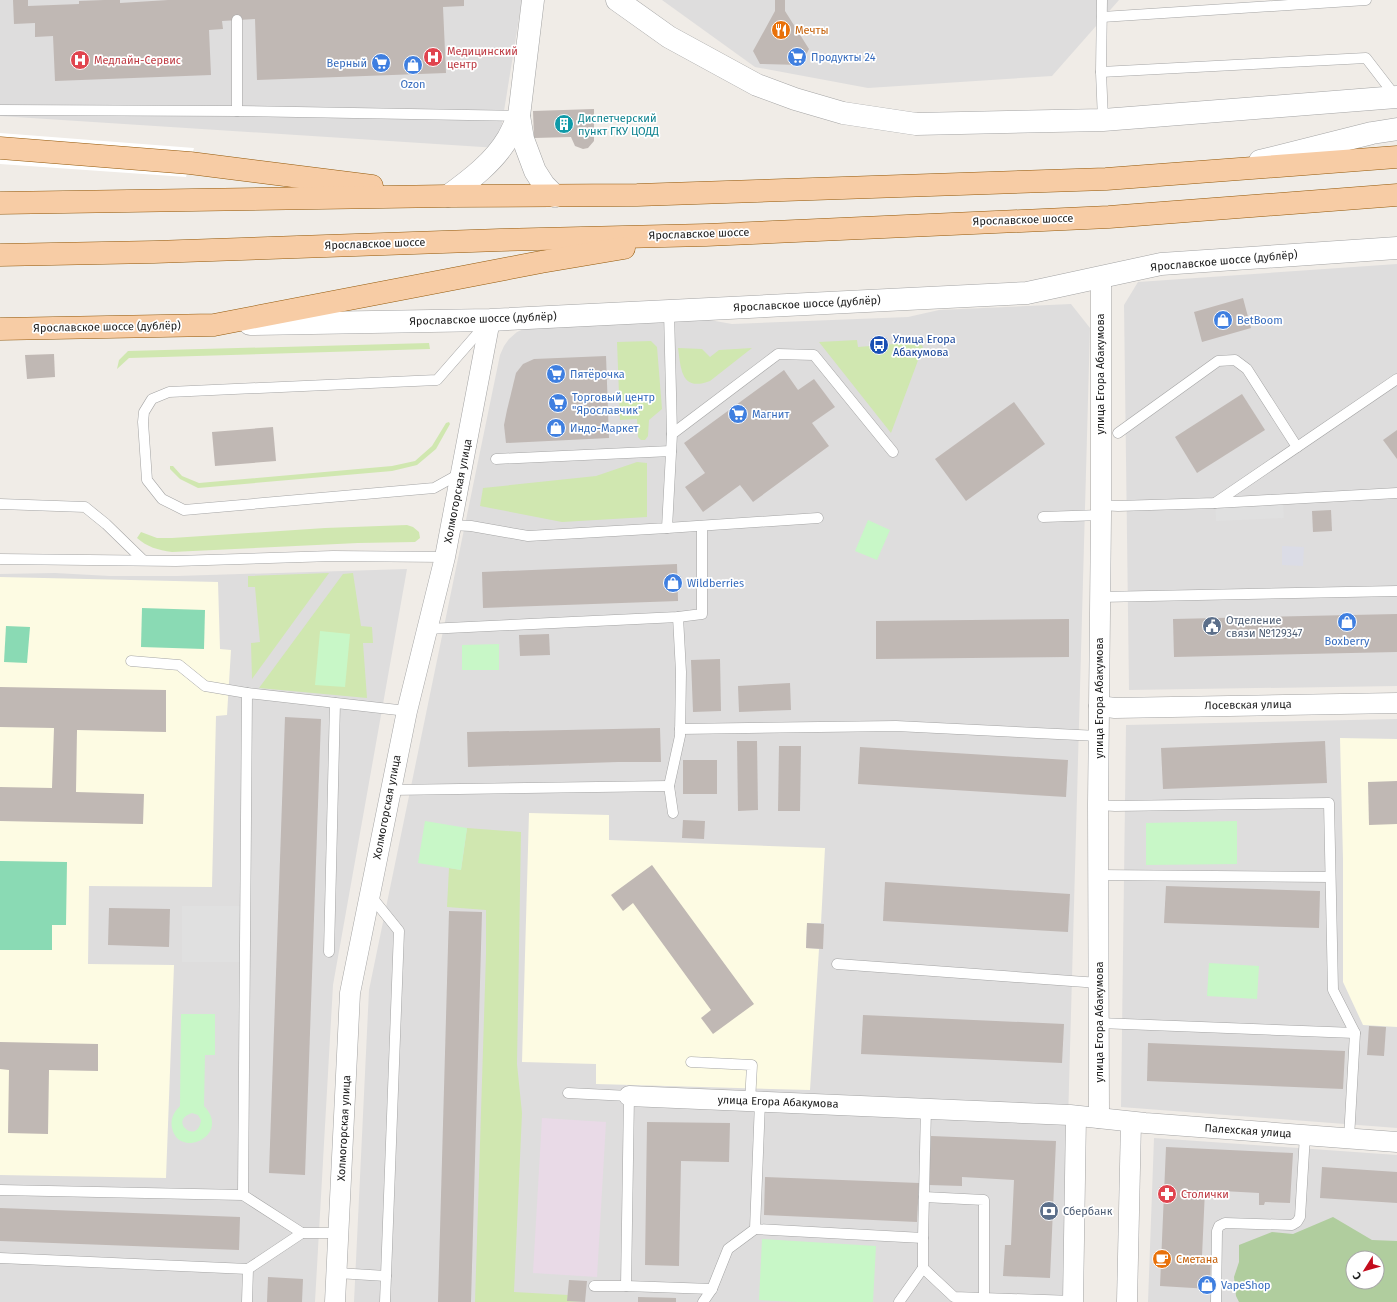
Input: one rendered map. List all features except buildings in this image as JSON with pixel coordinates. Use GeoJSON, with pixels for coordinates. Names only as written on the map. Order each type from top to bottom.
{"type":"FeatureCollection","features":[{"type":"Feature","properties":{"kind":"main road"},"geometry":{"type":"LineString","coordinates":[[0,148],[190,163],[448,196]]}},
{"type":"Feature","properties":{"kind":"main road"},"geometry":{"type":"LineString","coordinates":[[0,203],[448,196],[637,195],[1106,179],[1397,157]]}},
{"type":"Feature","properties":{"kind":"main road","name":"Ярославское шоссе"},"geometry":{"type":"LineString","coordinates":[[0,254],[154,252],[500,240],[706,235],[1109,217],[1397,195]]}},
{"type":"Feature","properties":{"kind":"main road","name":"Ярославское шоссе (дублёр)"},"geometry":{"type":"LineString","coordinates":[[0,329],[214,325],[541,262],[706,235]]}},
{"type":"Feature","properties":{"kind":"street"},"geometry":{"type":"LineString","coordinates":[[533,0],[519,116],[523,139],[535,171],[544,185],[555,196]]}},
{"type":"Feature","properties":{"kind":"street"},"geometry":{"type":"LineString","coordinates":[[617,0],[669,37],[757,84],[795,99],[844,113],[916,124],[1103,120],[1397,97]]}},
{"type":"Feature","properties":{"kind":"street"},"geometry":{"type":"LineString","coordinates":[[448,196],[469,181],[495,156],[508,138],[519,116]]}},
{"type":"Feature","properties":{"kind":"street"},"geometry":{"type":"LineString","coordinates":[[1227,170],[1372,133],[1397,129]]}},
{"type":"Feature","properties":{"kind":"street","name":"Ярославское шоссе (дублёр)"},"geometry":{"type":"LineString","coordinates":[[214,325],[490,320],[1027,293],[1161,264],[1397,248]]}},
{"type":"Feature","properties":{"kind":"street","name":"улица Егора Абакумова"},"geometry":{"type":"LineString","coordinates":[[629,1096],[926,1108],[1099,1118],[1098,806],[1101,510],[1101,277]]}},
{"type":"Feature","properties":{"kind":"street","name":"Холмогорская улица"},"geometry":{"type":"LineString","coordinates":[[335,1302],[350,993],[407,710],[445,557],[490,320]]}},
{"type":"Feature","properties":{"kind":"street","name":"Лосевская улица"},"geometry":{"type":"LineString","coordinates":[[1099,706],[1115,708],[1397,703]]}},
{"type":"Feature","properties":{"kind":"street"},"geometry":{"type":"LineString","coordinates":[[1073,1301],[1076,1116]]}},
{"type":"Feature","properties":{"kind":"street","name":"Палехская улица"},"geometry":{"type":"LineString","coordinates":[[1099,1118],[1131,1122],[1397,1142]]}},
{"type":"Feature","properties":{"kind":"street"},"geometry":{"type":"LineString","coordinates":[[1127,1302],[1131,1122]]}},
{"type":"Feature","properties":{"kind":"lane"},"geometry":{"type":"LineString","coordinates":[[1102,0],[1103,120]]}},
{"type":"Feature","properties":{"kind":"lane"},"geometry":{"type":"LineString","coordinates":[[1102,17],[1366,0]]}},
{"type":"Feature","properties":{"kind":"lane"},"geometry":{"type":"LineString","coordinates":[[237,20],[237,111]]}},
{"type":"Feature","properties":{"kind":"lane"},"geometry":{"type":"LineString","coordinates":[[1102,72],[1366,58],[1397,97]]}},
{"type":"Feature","properties":{"kind":"lane"},"geometry":{"type":"LineString","coordinates":[[0,110],[237,111],[519,116]]}},
{"type":"Feature","properties":{"kind":"lane"},"geometry":{"type":"LineString","coordinates":[[667,528],[672,434],[668,311]]}},
{"type":"Feature","properties":{"kind":"lane"},"geometry":{"type":"LineString","coordinates":[[461,473],[434,488],[184,510],[162,499],[147,480],[143,422],[144,412],[152,399],[169,392],[437,380],[490,320]]}},
{"type":"Feature","properties":{"kind":"lane"},"geometry":{"type":"LineString","coordinates":[[672,434],[778,354],[814,355],[893,452]]}},
{"type":"Feature","properties":{"kind":"lane"},"geometry":{"type":"LineString","coordinates":[[1118,433],[1218,361],[1235,360],[1247,369],[1297,447]]}},
{"type":"Feature","properties":{"kind":"lane"},"geometry":{"type":"LineString","coordinates":[[1215,503],[1397,379]]}},
{"type":"Feature","properties":{"kind":"lane"},"geometry":{"type":"LineString","coordinates":[[496,459],[671,451]]}},
{"type":"Feature","properties":{"kind":"lane"},"geometry":{"type":"LineString","coordinates":[[1043,517],[1101,510],[1118,506],[1215,503],[1397,493]]}},
{"type":"Feature","properties":{"kind":"lane"},"geometry":{"type":"LineString","coordinates":[[0,504],[85,507],[106,524],[143,560]]}},
{"type":"Feature","properties":{"kind":"lane"},"geometry":{"type":"LineString","coordinates":[[451,525],[471,526],[528,536],[818,518]]}},
{"type":"Feature","properties":{"kind":"lane"},"geometry":{"type":"LineString","coordinates":[[427,629],[702,614],[702,526]]}},
{"type":"Feature","properties":{"kind":"lane"},"geometry":{"type":"LineString","coordinates":[[0,559],[176,561],[333,556],[445,557]]}},
{"type":"Feature","properties":{"kind":"lane"},"geometry":{"type":"LineString","coordinates":[[1100,597],[1397,591]]}},
{"type":"Feature","properties":{"kind":"lane"},"geometry":{"type":"LineString","coordinates":[[673,813],[669,786],[680,736],[681,672],[678,616]]}},
{"type":"Feature","properties":{"kind":"lane"},"geometry":{"type":"LineString","coordinates":[[131,661],[179,665],[205,686],[248,693],[407,710]]}},
{"type":"Feature","properties":{"kind":"lane"},"geometry":{"type":"LineString","coordinates":[[243,1195],[248,693]]}},
{"type":"Feature","properties":{"kind":"lane"},"geometry":{"type":"LineString","coordinates":[[329,952],[335,703]]}},
{"type":"Feature","properties":{"kind":"lane"},"geometry":{"type":"LineString","coordinates":[[680,729],[896,726],[1099,736]]}},
{"type":"Feature","properties":{"kind":"lane"},"geometry":{"type":"LineString","coordinates":[[391,790],[669,786]]}},
{"type":"Feature","properties":{"kind":"lane"},"geometry":{"type":"LineString","coordinates":[[1098,806],[1329,803],[1333,990],[1355,1033],[1349,1138]]}},
{"type":"Feature","properties":{"kind":"lane"},"geometry":{"type":"LineString","coordinates":[[1098,875],[1330,877]]}},
{"type":"Feature","properties":{"kind":"lane"},"geometry":{"type":"LineString","coordinates":[[370,895],[399,931],[385,1302]]}},
{"type":"Feature","properties":{"kind":"lane"},"geometry":{"type":"LineString","coordinates":[[836,964],[1099,983]]}},
{"type":"Feature","properties":{"kind":"lane"},"geometry":{"type":"LineString","coordinates":[[1099,1023],[1355,1033]]}},
{"type":"Feature","properties":{"kind":"lane"},"geometry":{"type":"LineString","coordinates":[[691,1062],[752,1064],[755,1102],[755,1229]]}},
{"type":"Feature","properties":{"kind":"lane"},"geometry":{"type":"LineString","coordinates":[[568,1093],[629,1096],[626,1286]]}},
{"type":"Feature","properties":{"kind":"lane"},"geometry":{"type":"LineString","coordinates":[[899,1302],[923,1268],[926,1108]]}},
{"type":"Feature","properties":{"kind":"lane"},"geometry":{"type":"LineString","coordinates":[[1216,1302],[1217,1231],[1219,1226],[1225,1223],[1292,1225],[1297,1222],[1300,1217],[1305,1135]]}},
{"type":"Feature","properties":{"kind":"lane"},"geometry":{"type":"LineString","coordinates":[[0,1190],[243,1195],[302,1232],[339,1233]]}},
{"type":"Feature","properties":{"kind":"lane"},"geometry":{"type":"LineString","coordinates":[[924,1197],[984,1200],[984,1298]]}},
{"type":"Feature","properties":{"kind":"lane"},"geometry":{"type":"LineString","coordinates":[[703,1302],[712,1289],[728,1249],[755,1229],[923,1238]]}},
{"type":"Feature","properties":{"kind":"lane"},"geometry":{"type":"LineString","coordinates":[[0,1258],[248,1269],[302,1232]]}},
{"type":"Feature","properties":{"kind":"lane"},"geometry":{"type":"LineString","coordinates":[[923,1268],[954,1297],[1073,1301]]}},
{"type":"Feature","properties":{"kind":"lane"},"geometry":{"type":"LineString","coordinates":[[247,1302],[248,1269]]}},
{"type":"Feature","properties":{"kind":"lane"},"geometry":{"type":"LineString","coordinates":[[337,1273],[386,1276]]}},
{"type":"Feature","properties":{"kind":"lane"},"geometry":{"type":"LineString","coordinates":[[594,1286],[712,1289]]}},
{"type":"Feature","properties":{"kind":"shaded area"},"geometry":{"type":"Polygon","coordinates":[[[0,0],[522,0],[498,148],[0,116],[0,0]]]}},
{"type":"Feature","properties":{"kind":"shaded area"},"geometry":{"type":"Polygon","coordinates":[[[662,0],[1119,0],[1052,76],[868,88],[755,67],[662,0]]]}},
{"type":"Feature","properties":{"kind":"shaded area"},"geometry":{"type":"Polygon","coordinates":[[[1397,264],[1397,686],[1129,690],[1124,305],[1138,282],[1397,264]]]}},
{"type":"Feature","properties":{"kind":"shaded area"},"geometry":{"type":"Polygon","coordinates":[[[1071,304],[1090,328],[1063,1302],[354,1302],[369,990],[500,355],[509,339],[517,332],[526,328],[704,319],[732,324],[908,317],[939,310],[1071,304]]]}},
{"type":"Feature","properties":{"kind":"shaded area"},"geometry":{"type":"Polygon","coordinates":[[[1283,500],[1284,518],[1216,521],[1215,503],[1283,500]]]}},
{"type":"Feature","properties":{"kind":"shaded area"},"geometry":{"type":"Polygon","coordinates":[[[1282,546],[1304,547],[1303,566],[1282,565],[1282,546]]]}},
{"type":"Feature","properties":{"kind":"shaded area"},"geometry":{"type":"Polygon","coordinates":[[[407,569],[333,985],[315,1302],[0,1302],[0,574],[55,573],[110,576],[177,576],[407,569]]]}},
{"type":"Feature","properties":{"kind":"shaded area"},"geometry":{"type":"Polygon","coordinates":[[[0,577],[218,582],[220,649],[231,650],[227,715],[216,716],[212,887],[89,886],[88,964],[174,965],[166,1178],[0,1175],[0,577]]]}},
{"type":"Feature","properties":{"kind":"shaded area"},"geometry":{"type":"Polygon","coordinates":[[[1397,719],[1397,1128],[1121,1107],[1126,725],[1397,719]]]}},
{"type":"Feature","properties":{"kind":"shaded area"},"geometry":{"type":"Polygon","coordinates":[[[1340,738],[1397,739],[1397,1027],[1363,1025],[1343,982],[1343,859],[1340,738]]]}},
{"type":"Feature","properties":{"kind":"shaded area"},"geometry":{"type":"Polygon","coordinates":[[[529,813],[609,815],[609,840],[825,848],[821,923],[807,923],[806,948],[819,949],[810,1090],[596,1084],[596,1064],[522,1062],[529,813]]]}},
{"type":"Feature","properties":{"kind":"shaded area"},"geometry":{"type":"Polygon","coordinates":[[[182,906],[246,906],[245,962],[182,962],[182,906]]]}},
{"type":"Feature","properties":{"kind":"shaded area"},"geometry":{"type":"Polygon","coordinates":[[[542,1118],[606,1122],[597,1277],[533,1273],[542,1118]]]}},
{"type":"Feature","properties":{"kind":"shaded area"},"geometry":{"type":"Polygon","coordinates":[[[1154,1138],[1397,1155],[1397,1302],[1148,1302],[1154,1138]]]}},
{"type":"Feature","properties":{"kind":"green space"},"geometry":{"type":"Polygon","coordinates":[[[857,340],[858,347],[919,342],[923,347],[891,433],[819,342],[857,340]]]}},
{"type":"Feature","properties":{"kind":"green space"},"geometry":{"type":"Polygon","coordinates":[[[651,341],[657,347],[662,409],[649,420],[648,436],[645,440],[641,440],[638,437],[637,419],[620,420],[617,342],[651,341]]]}},
{"type":"Feature","properties":{"kind":"green space"},"geometry":{"type":"Polygon","coordinates":[[[429,343],[430,349],[129,358],[117,369],[119,360],[128,351],[429,343]]]}},
{"type":"Feature","properties":{"kind":"green space"},"geometry":{"type":"Polygon","coordinates":[[[678,348],[702,349],[710,357],[719,350],[752,348],[710,381],[700,384],[688,381],[684,376],[680,364],[678,348]]]}},
{"type":"Feature","properties":{"kind":"green space"},"geometry":{"type":"Polygon","coordinates":[[[449,422],[450,424],[436,449],[417,465],[392,471],[198,488],[180,479],[170,469],[170,466],[173,466],[182,476],[199,483],[392,466],[415,461],[432,446],[446,423],[449,422]]]}},
{"type":"Feature","properties":{"kind":"green space"},"geometry":{"type":"Polygon","coordinates":[[[637,462],[647,463],[647,517],[562,522],[480,506],[483,488],[596,476],[637,462]]]}},
{"type":"Feature","properties":{"kind":"green space"},"geometry":{"type":"Polygon","coordinates":[[[868,520],[890,530],[877,560],[855,551],[868,520]]]}},
{"type":"Feature","properties":{"kind":"green space"},"geometry":{"type":"Polygon","coordinates":[[[407,525],[413,527],[419,532],[420,538],[415,542],[358,543],[172,552],[153,548],[137,538],[141,532],[157,538],[172,538],[325,528],[407,525]]]}},
{"type":"Feature","properties":{"kind":"green space"},"geometry":{"type":"Polygon","coordinates":[[[329,573],[252,679],[251,643],[260,642],[255,587],[248,587],[248,576],[329,573]]]}},
{"type":"Feature","properties":{"kind":"green space"},"geometry":{"type":"Polygon","coordinates":[[[353,573],[361,626],[372,627],[373,643],[363,643],[367,698],[259,688],[343,574],[353,573]]]}},
{"type":"Feature","properties":{"kind":"green space"},"geometry":{"type":"Polygon","coordinates":[[[142,608],[205,610],[204,649],[141,647],[142,608]]]}},
{"type":"Feature","properties":{"kind":"green space"},"geometry":{"type":"Polygon","coordinates":[[[6,626],[30,627],[27,663],[4,662],[6,626]]]}},
{"type":"Feature","properties":{"kind":"green space"},"geometry":{"type":"Polygon","coordinates":[[[320,631],[350,634],[345,687],[315,685],[320,631]]]}},
{"type":"Feature","properties":{"kind":"green space"},"geometry":{"type":"Polygon","coordinates":[[[499,644],[499,670],[462,670],[462,645],[499,644]]]}},
{"type":"Feature","properties":{"kind":"green space"},"geometry":{"type":"Polygon","coordinates":[[[425,821],[467,828],[461,870],[418,863],[425,821]]]}},
{"type":"Feature","properties":{"kind":"green space"},"geometry":{"type":"Polygon","coordinates":[[[1237,821],[1237,864],[1146,865],[1146,823],[1237,821]]]}},
{"type":"Feature","properties":{"kind":"green space"},"geometry":{"type":"Polygon","coordinates":[[[467,828],[521,832],[517,1064],[522,1113],[514,1292],[568,1295],[567,1301],[585,1302],[475,1302],[486,954],[486,910],[447,907],[449,868],[461,870],[467,828]]]}},
{"type":"Feature","properties":{"kind":"green space"},"geometry":{"type":"Polygon","coordinates":[[[0,861],[67,862],[66,925],[52,925],[52,950],[0,950],[0,861]]]}},
{"type":"Feature","properties":{"kind":"green space"},"geometry":{"type":"Polygon","coordinates":[[[1209,963],[1259,966],[1257,999],[1207,996],[1209,963]]]}},
{"type":"Feature","properties":{"kind":"green space"},"geometry":{"type":"Polygon","coordinates":[[[181,1014],[215,1014],[215,1055],[205,1055],[204,1106],[211,1117],[212,1126],[208,1134],[201,1140],[193,1143],[184,1142],[177,1137],[172,1128],[172,1119],[174,1113],[180,1106],[181,1014]],[[192,1113],[185,1117],[182,1121],[183,1126],[190,1131],[195,1131],[199,1127],[201,1120],[198,1115],[192,1113]]]}},
{"type":"Feature","properties":{"kind":"green space"},"geometry":{"type":"Polygon","coordinates":[[[1333,1217],[1372,1240],[1397,1241],[1397,1302],[1239,1302],[1236,1296],[1234,1277],[1239,1262],[1239,1245],[1272,1232],[1293,1234],[1333,1217]]]}},
{"type":"Feature","properties":{"kind":"green space"},"geometry":{"type":"Polygon","coordinates":[[[762,1239],[876,1246],[873,1302],[798,1302],[759,1300],[762,1239]]]}},
{"type":"Feature","properties":{"kind":"pier"},"geometry":{"type":"Polygon","coordinates":[[[0,133],[194,148],[186,177],[0,164],[0,133]]]}},
{"type":"Feature","properties":{"kind":"place","name":"Мечты"},"geometry":{"type":"Point","coordinates":[781,30]}},
{"type":"Feature","properties":{"kind":"place","name":"Медицинский центр"},"geometry":{"type":"Point","coordinates":[433,57]}},
{"type":"Feature","properties":{"kind":"place","name":"Продукты 24"},"geometry":{"type":"Point","coordinates":[797,57]}},
{"type":"Feature","properties":{"kind":"place","name":"Медлайн-Сервис"},"geometry":{"type":"Point","coordinates":[80,60]}},
{"type":"Feature","properties":{"kind":"place","name":"Верный"},"geometry":{"type":"Point","coordinates":[381,63]}},
{"type":"Feature","properties":{"kind":"place","name":"Ozon"},"geometry":{"type":"Point","coordinates":[413,65]}},
{"type":"Feature","properties":{"kind":"place","name":"Диспетчерский пункт ГКУ ЦОДД"},"geometry":{"type":"Point","coordinates":[564,124]}},
{"type":"Feature","properties":{"kind":"place","name":"BetBoom"},"geometry":{"type":"Point","coordinates":[1223,320]}},
{"type":"Feature","properties":{"kind":"place","name":"Улица Егора Абакумова"},"geometry":{"type":"Point","coordinates":[879,345]}},
{"type":"Feature","properties":{"kind":"place","name":"Пятёрочка"},"geometry":{"type":"Point","coordinates":[556,374]}},
{"type":"Feature","properties":{"kind":"place","name":"Торговый центр \"Ярославчик\""},"geometry":{"type":"Point","coordinates":[558,403]}},
{"type":"Feature","properties":{"kind":"place","name":"Магнит"},"geometry":{"type":"Point","coordinates":[738,414]}},
{"type":"Feature","properties":{"kind":"place","name":"Индо-Маркет"},"geometry":{"type":"Point","coordinates":[556,428]}},
{"type":"Feature","properties":{"kind":"place","name":"Wildberries"},"geometry":{"type":"Point","coordinates":[673,583]}},
{"type":"Feature","properties":{"kind":"place","name":"Boxberry"},"geometry":{"type":"Point","coordinates":[1347,622]}},
{"type":"Feature","properties":{"kind":"place","name":"Отделение связи №129347"},"geometry":{"type":"Point","coordinates":[1212,626]}},
{"type":"Feature","properties":{"kind":"place","name":"Столички"},"geometry":{"type":"Point","coordinates":[1167,1194]}},
{"type":"Feature","properties":{"kind":"place","name":"Сбербанк"},"geometry":{"type":"Point","coordinates":[1049,1211]}},
{"type":"Feature","properties":{"kind":"place","name":"Сметана"},"geometry":{"type":"Point","coordinates":[1162,1259]}},
{"type":"Feature","properties":{"kind":"place","name":"VapeShop"},"geometry":{"type":"Point","coordinates":[1207,1285]}}]}
